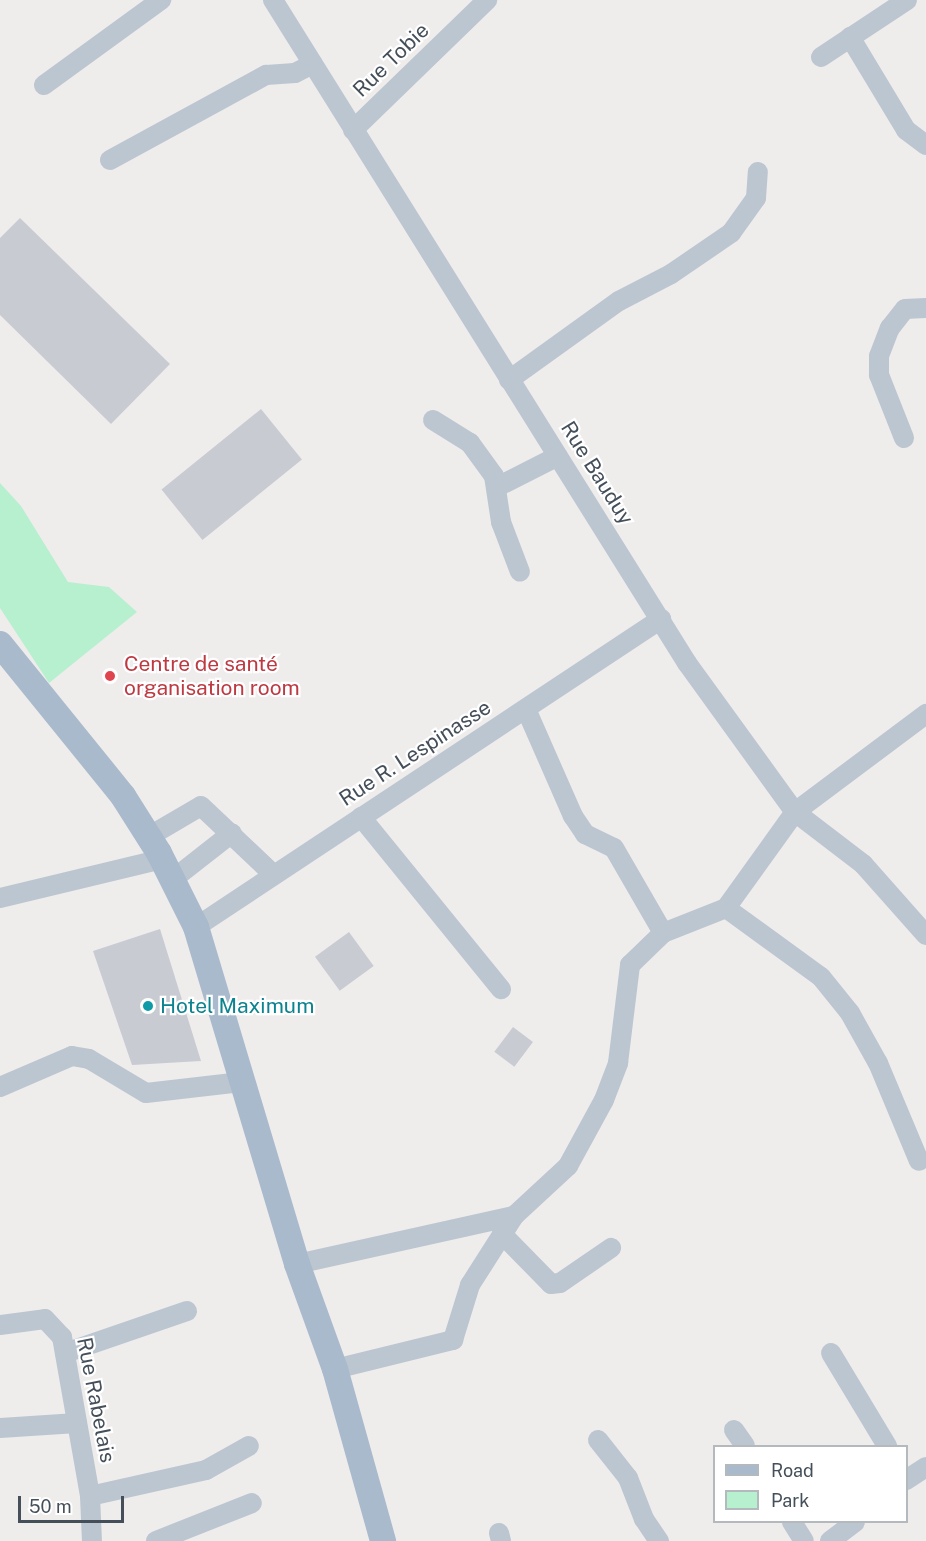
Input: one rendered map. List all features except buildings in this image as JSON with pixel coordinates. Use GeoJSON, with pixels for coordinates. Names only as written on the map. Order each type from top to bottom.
{"type":"FeatureCollection","features":[{"type":"Feature","properties":{"kind":"main road"},"geometry":{"type":"LineString","coordinates":[[0,644],[123,796],[167,870],[196,927],[297,1264],[334,1369],[383,1541]]}},
{"type":"Feature","properties":{"kind":"street"},"geometry":{"type":"LineString","coordinates":[[44,85],[161,0]]}},
{"type":"Feature","properties":{"kind":"street","name":"Rue Bauduy"},"geometry":{"type":"LineString","coordinates":[[273,0],[687,663],[795,812],[863,864],[926,935]]}},
{"type":"Feature","properties":{"kind":"street","name":"Rue Tobie"},"geometry":{"type":"LineString","coordinates":[[353,130],[487,0]]}},
{"type":"Feature","properties":{"kind":"street"},"geometry":{"type":"LineString","coordinates":[[821,57],[907,0]]}},
{"type":"Feature","properties":{"kind":"street"},"geometry":{"type":"LineString","coordinates":[[850,37],[906,130],[926,145]]}},
{"type":"Feature","properties":{"kind":"street"},"geometry":{"type":"LineString","coordinates":[[110,160],[266,75],[295,73],[313,64]]}},
{"type":"Feature","properties":{"kind":"street"},"geometry":{"type":"LineString","coordinates":[[509,380],[620,300],[671,274],[731,233],[756,198],[758,172]]}},
{"type":"Feature","properties":{"kind":"street"},"geometry":{"type":"LineString","coordinates":[[904,438],[879,375],[879,356],[890,328],[905,309],[926,308]]}},
{"type":"Feature","properties":{"kind":"street"},"geometry":{"type":"LineString","coordinates":[[433,420],[470,443],[497,487],[501,522],[520,572]]}},
{"type":"Feature","properties":{"kind":"street"},"geometry":{"type":"LineString","coordinates":[[497,487],[558,456]]}},
{"type":"Feature","properties":{"kind":"street","name":"Rue R. Lespinasse"},"geometry":{"type":"LineString","coordinates":[[196,927],[661,619]]}},
{"type":"Feature","properties":{"kind":"street"},"geometry":{"type":"LineString","coordinates":[[526,709],[573,816],[585,834],[614,848],[663,933]]}},
{"type":"Feature","properties":{"kind":"street"},"geometry":{"type":"LineString","coordinates":[[334,1369],[453,1340],[470,1285],[502,1234],[514,1216],[568,1166],[604,1100],[618,1063],[630,965],[663,933],[726,908],[795,812],[926,714]]}},
{"type":"Feature","properties":{"kind":"street"},"geometry":{"type":"LineString","coordinates":[[148,837],[201,806],[274,875]]}},
{"type":"Feature","properties":{"kind":"street"},"geometry":{"type":"LineString","coordinates":[[361,817],[501,989]]}},
{"type":"Feature","properties":{"kind":"street"},"geometry":{"type":"LineString","coordinates":[[0,898],[167,870],[232,833]]}},
{"type":"Feature","properties":{"kind":"street"},"geometry":{"type":"LineString","coordinates":[[726,908],[821,977],[850,1013],[878,1063],[919,1161]]}},
{"type":"Feature","properties":{"kind":"street"},"geometry":{"type":"LineString","coordinates":[[0,1087],[72,1056],[89,1059],[146,1092],[241,1082]]}},
{"type":"Feature","properties":{"kind":"street"},"geometry":{"type":"LineString","coordinates":[[297,1264],[514,1216]]}},
{"type":"Feature","properties":{"kind":"street"},"geometry":{"type":"LineString","coordinates":[[502,1234],[551,1284],[560,1283],[611,1248]]}},
{"type":"Feature","properties":{"kind":"street"},"geometry":{"type":"LineString","coordinates":[[65,1353],[187,1311]]}},
{"type":"Feature","properties":{"kind":"street","name":"Rue Rabelais"},"geometry":{"type":"LineString","coordinates":[[0,1325],[45,1319],[62,1337],[90,1496],[93,1541]]}},
{"type":"Feature","properties":{"kind":"street"},"geometry":{"type":"LineString","coordinates":[[831,1353],[886,1445]]}},
{"type":"Feature","properties":{"kind":"street"},"geometry":{"type":"LineString","coordinates":[[0,1428],[77,1423]]}},
{"type":"Feature","properties":{"kind":"street"},"geometry":{"type":"LineString","coordinates":[[734,1430],[744,1445]]}},
{"type":"Feature","properties":{"kind":"street"},"geometry":{"type":"LineString","coordinates":[[598,1440],[628,1478],[644,1519],[659,1541]]}},
{"type":"Feature","properties":{"kind":"street"},"geometry":{"type":"LineString","coordinates":[[90,1496],[206,1470],[249,1446]]}},
{"type":"Feature","properties":{"kind":"street"},"geometry":{"type":"LineString","coordinates":[[908,1479],[926,1467]]}},
{"type":"Feature","properties":{"kind":"street"},"geometry":{"type":"LineString","coordinates":[[156,1541],[252,1503]]}},
{"type":"Feature","properties":{"kind":"street"},"geometry":{"type":"LineString","coordinates":[[793,1523],[804,1541]]}},
{"type":"Feature","properties":{"kind":"street"},"geometry":{"type":"LineString","coordinates":[[830,1541],[852,1523]]}},
{"type":"Feature","properties":{"kind":"green space"},"geometry":{"type":"Polygon","coordinates":[[[0,483],[21,506],[68,582],[109,587],[137,612],[49,683],[0,608],[0,483]]]}},
{"type":"Feature","properties":{"kind":"place","name":"Centre de santé organisation room"},"geometry":{"type":"Point","coordinates":[110,676]}},
{"type":"Feature","properties":{"kind":"place","name":"Hotel Maximum"},"geometry":{"type":"Point","coordinates":[148,1006]}}]}
